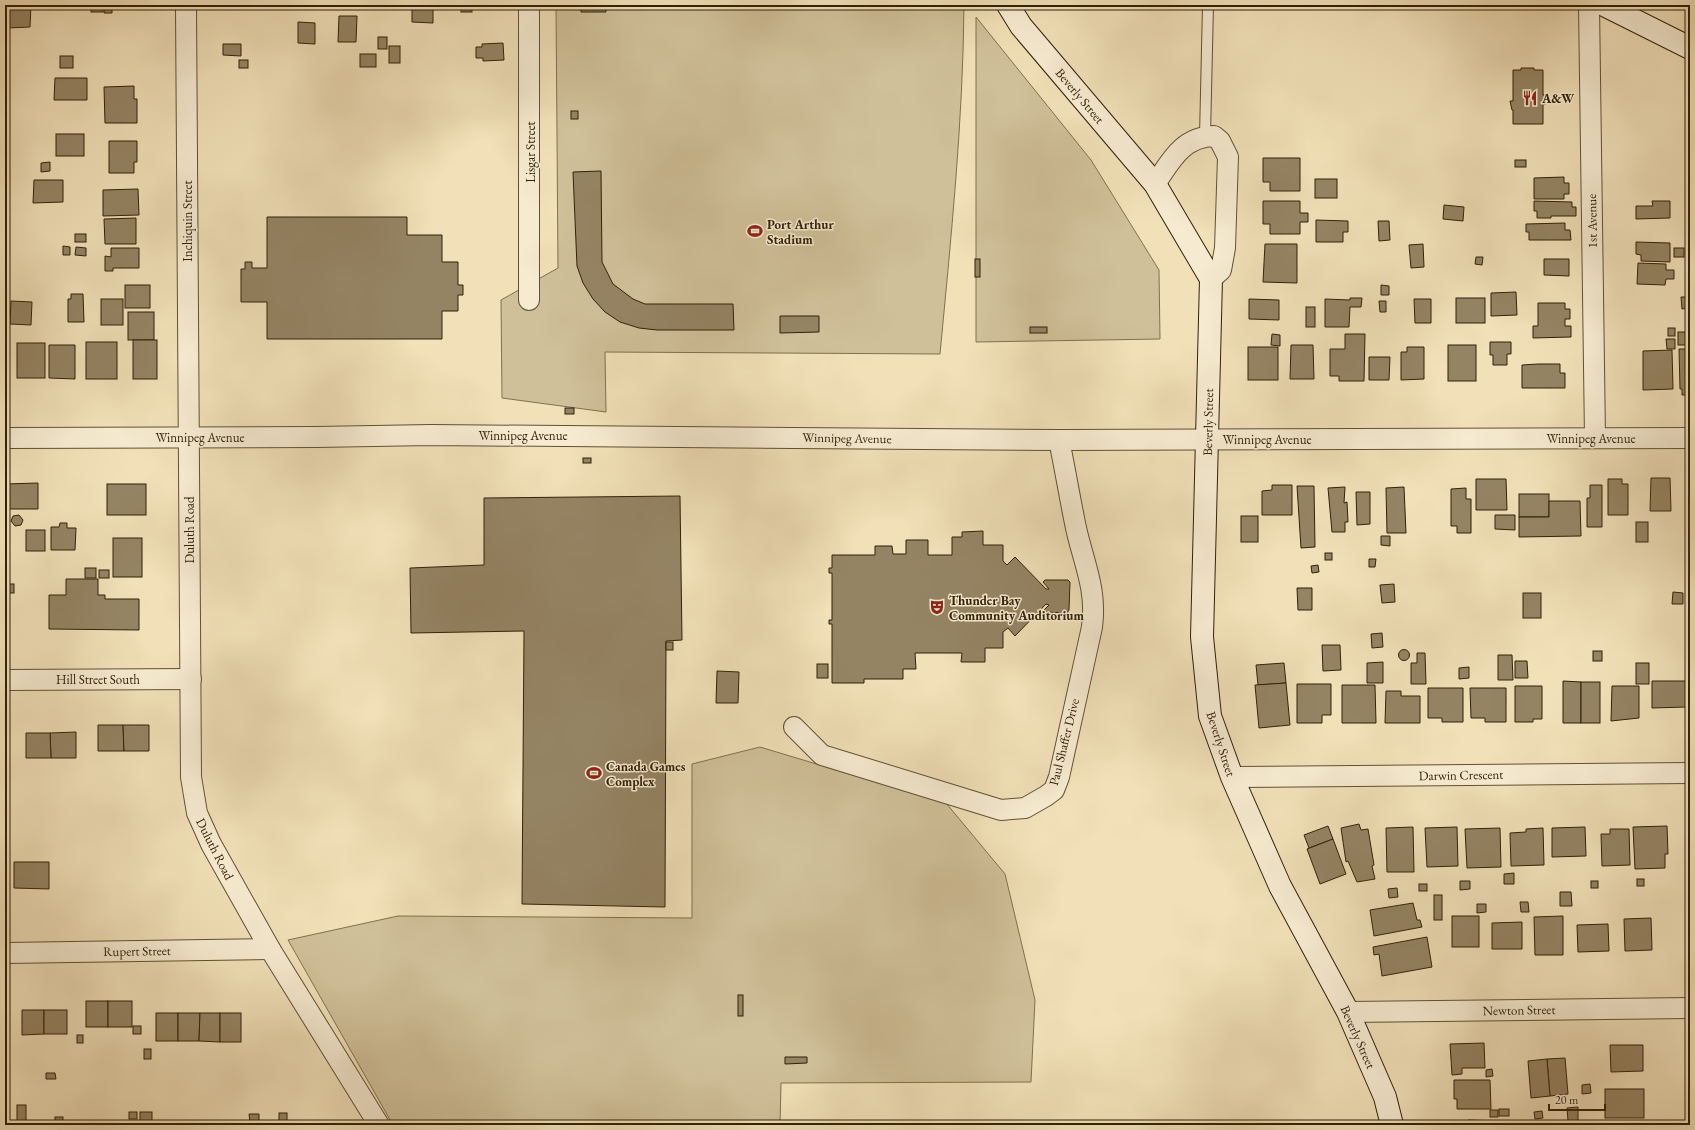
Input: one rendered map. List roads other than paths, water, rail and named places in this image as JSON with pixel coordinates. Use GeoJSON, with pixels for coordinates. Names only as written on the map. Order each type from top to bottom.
{"type":"FeatureCollection","features":[{"type":"Feature","properties":{"kind":"street","name":"Inchiquin Street"},"geometry":{"type":"LineString","coordinates":[[186,5],[189,437]]}},
{"type":"Feature","properties":{"kind":"street","name":"Lisgar Street"},"geometry":{"type":"LineString","coordinates":[[529,5],[529,300]]}},
{"type":"Feature","properties":{"kind":"street","name":"Beverly Street"},"geometry":{"type":"LineString","coordinates":[[1008,5],[1021,26],[1155,184],[1211,279],[1202,637],[1210,716],[1232,778],[1280,886],[1348,1012],[1385,1098],[1392,1125]]}},
{"type":"Feature","properties":{"kind":"street","name":"1st Avenue"},"geometry":{"type":"LineString","coordinates":[[1589,5],[1595,438]]}},
{"type":"Feature","properties":{"kind":"street"},"geometry":{"type":"LineString","coordinates":[[1604,5],[1690,48]]}},
{"type":"Feature","properties":{"kind":"street"},"geometry":{"type":"LineString","coordinates":[[1155,184],[1177,153],[1194,139],[1214,136],[1220,141],[1228,157],[1225,248],[1220,270],[1211,279]]}},
{"type":"Feature","properties":{"kind":"street","name":"Winnipeg Avenue"},"geometry":{"type":"LineString","coordinates":[[5,438],[316,437],[432,434],[1059,440],[1690,438]]}},
{"type":"Feature","properties":{"kind":"street","name":"Duluth Road"},"geometry":{"type":"LineString","coordinates":[[189,437],[191,777],[197,813],[211,844],[270,950],[379,1125]]}},
{"type":"Feature","properties":{"kind":"street","name":"Paul Shaffer Drive"},"geometry":{"type":"LineString","coordinates":[[794,727],[822,755],[1001,810],[1025,808],[1054,790],[1059,777],[1092,627],[1094,608],[1092,587],[1077,529],[1059,440]]}},
{"type":"Feature","properties":{"kind":"street","name":"Hill Street South"},"geometry":{"type":"LineString","coordinates":[[5,680],[191,679]]}},
{"type":"Feature","properties":{"kind":"street","name":"Darwin Crescent"},"geometry":{"type":"LineString","coordinates":[[1232,778],[1690,773]]}},
{"type":"Feature","properties":{"kind":"street","name":"Rupert Street"},"geometry":{"type":"LineString","coordinates":[[5,953],[270,950]]}},
{"type":"Feature","properties":{"kind":"street","name":"Newton Street"},"geometry":{"type":"LineString","coordinates":[[1348,1012],[1690,1008]]}},
{"type":"Feature","properties":{"kind":"lane"},"geometry":{"type":"LineString","coordinates":[[1206,136],[1208,5]]}},
{"type":"Feature","properties":{"kind":"place","name":"A&W"},"geometry":{"type":"Point","coordinates":[1530,98]}},
{"type":"Feature","properties":{"kind":"place","name":"Port Arthur Stadium"},"geometry":{"type":"Point","coordinates":[755,231]}},
{"type":"Feature","properties":{"kind":"place","name":"Thunder Bay Community Auditorium"},"geometry":{"type":"Point","coordinates":[937,607]}},
{"type":"Feature","properties":{"kind":"place","name":"Canada Games Complex"},"geometry":{"type":"Point","coordinates":[594,773]}}]}
